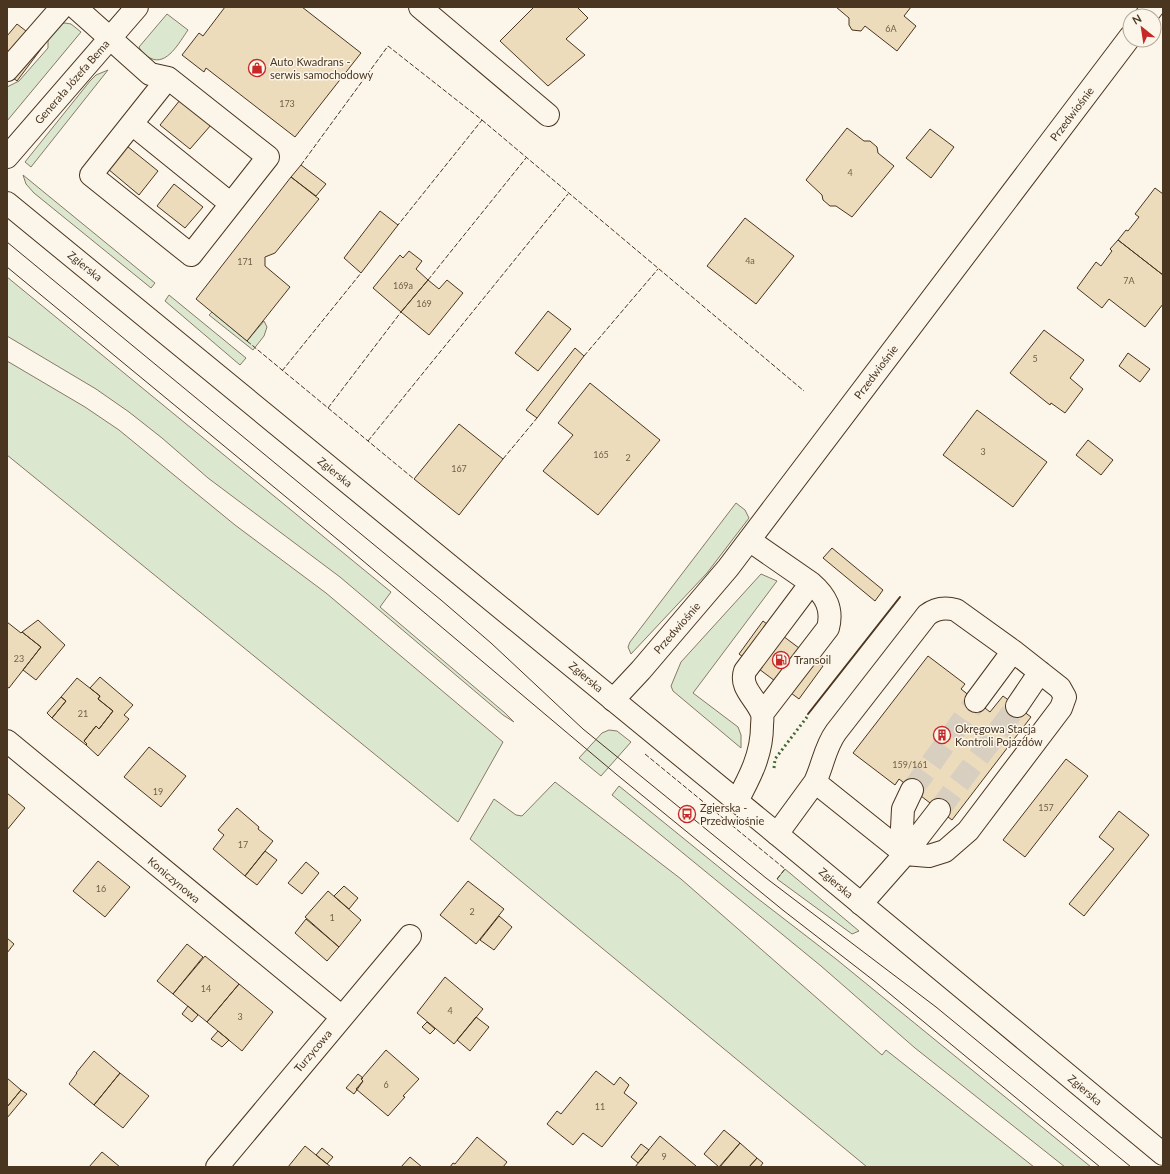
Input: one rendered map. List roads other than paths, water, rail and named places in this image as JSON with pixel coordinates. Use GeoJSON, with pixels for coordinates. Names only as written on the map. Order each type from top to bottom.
{"type":"FeatureCollection","features":[{"type":"Feature","properties":{"kind":"street"},"geometry":{"type":"LineString","coordinates":[[7,70],[62,7]]}},
{"type":"Feature","properties":{"kind":"street"},"geometry":{"type":"LineString","coordinates":[[75,7],[150,74],[168,78],[268,157],[191,255],[91,175],[168,78]]}},
{"type":"Feature","properties":{"kind":"street","name":"Generała Józefa Bema"},"geometry":{"type":"LineString","coordinates":[[7,157],[137,7]]}},
{"type":"Feature","properties":{"kind":"street"},"geometry":{"type":"LineString","coordinates":[[420,7],[548,115]]}},
{"type":"Feature","properties":{"kind":"street","name":"Przedwiośnie"},"geometry":{"type":"LineString","coordinates":[[613,700],[710,590],[1122,48]]}},
{"type":"Feature","properties":{"kind":"street"},"geometry":{"type":"LineString","coordinates":[[132,124],[231,204]]}},
{"type":"Feature","properties":{"kind":"street","name":"Zgierska"},"geometry":{"type":"LineString","coordinates":[[7,202],[737,801],[1163,1154]]}},
{"type":"Feature","properties":{"kind":"street"},"geometry":{"type":"LineString","coordinates":[[749,540],[811,583],[818,589],[830,609],[828,628],[762,714]]}},
{"type":"Feature","properties":{"kind":"street"},"geometry":{"type":"LineString","coordinates":[[737,801],[752,772],[762,736],[762,714],[744,684],[743,677],[745,670],[811,583]]}},
{"type":"Feature","properties":{"kind":"street"},"geometry":{"type":"LineString","coordinates":[[777,834],[815,782],[819,774],[829,741],[927,615],[933,610],[949,608],[956,610],[1040,672],[1060,688],[1065,697],[1061,708],[968,831],[946,851],[930,856],[904,854],[815,782]]}},
{"type":"Feature","properties":{"kind":"street"},"geometry":{"type":"LineString","coordinates":[[976,701],[1013,651]]}},
{"type":"Feature","properties":{"kind":"street"},"geometry":{"type":"LineString","coordinates":[[1016,706],[1040,672]]}},
{"type":"Feature","properties":{"kind":"street","name":"Koniczynowa"},"geometry":{"type":"LineString","coordinates":[[7,741],[342,1017]]}},
{"type":"Feature","properties":{"kind":"street"},"geometry":{"type":"LineString","coordinates":[[904,854],[902,828],[903,808],[912,790]]}},
{"type":"Feature","properties":{"kind":"street"},"geometry":{"type":"LineString","coordinates":[[861,904],[939,810]]}},
{"type":"Feature","properties":{"kind":"street","name":"Turzycowa"},"geometry":{"type":"LineString","coordinates":[[217,1167],[410,936]]}},
{"type":"Feature","properties":{"kind":"tunnel"},"geometry":{"type":"LineString","coordinates":[[912,790],[976,701]]}},
{"type":"Feature","properties":{"kind":"tunnel"},"geometry":{"type":"LineString","coordinates":[[939,810],[1017,706]]}},
{"type":"Feature","properties":{"kind":"tram line"},"geometry":{"type":"LineString","coordinates":[[7,242],[441,600],[491,643],[583,729],[766,878],[936,1007],[1131,1167]]}},
{"type":"Feature","properties":{"kind":"tram line"},"geometry":{"type":"LineString","coordinates":[[7,267],[343,544],[616,774],[784,911],[873,980],[1100,1167]]}},
{"type":"Feature","properties":{"kind":"place","name":"Auto Kwadrans - serwis samochodowy"},"geometry":{"type":"Point","coordinates":[257,68]}},
{"type":"Feature","properties":{"kind":"place","name":"Transoil"},"geometry":{"type":"Point","coordinates":[781,660]}},
{"type":"Feature","properties":{"kind":"place","name":"Okręgowa Stacja Kontroli Pojazdów"},"geometry":{"type":"Point","coordinates":[942,735]}},
{"type":"Feature","properties":{"kind":"place","name":"Zgierska - Przedwiośnie"},"geometry":{"type":"Point","coordinates":[687,814]}}]}
